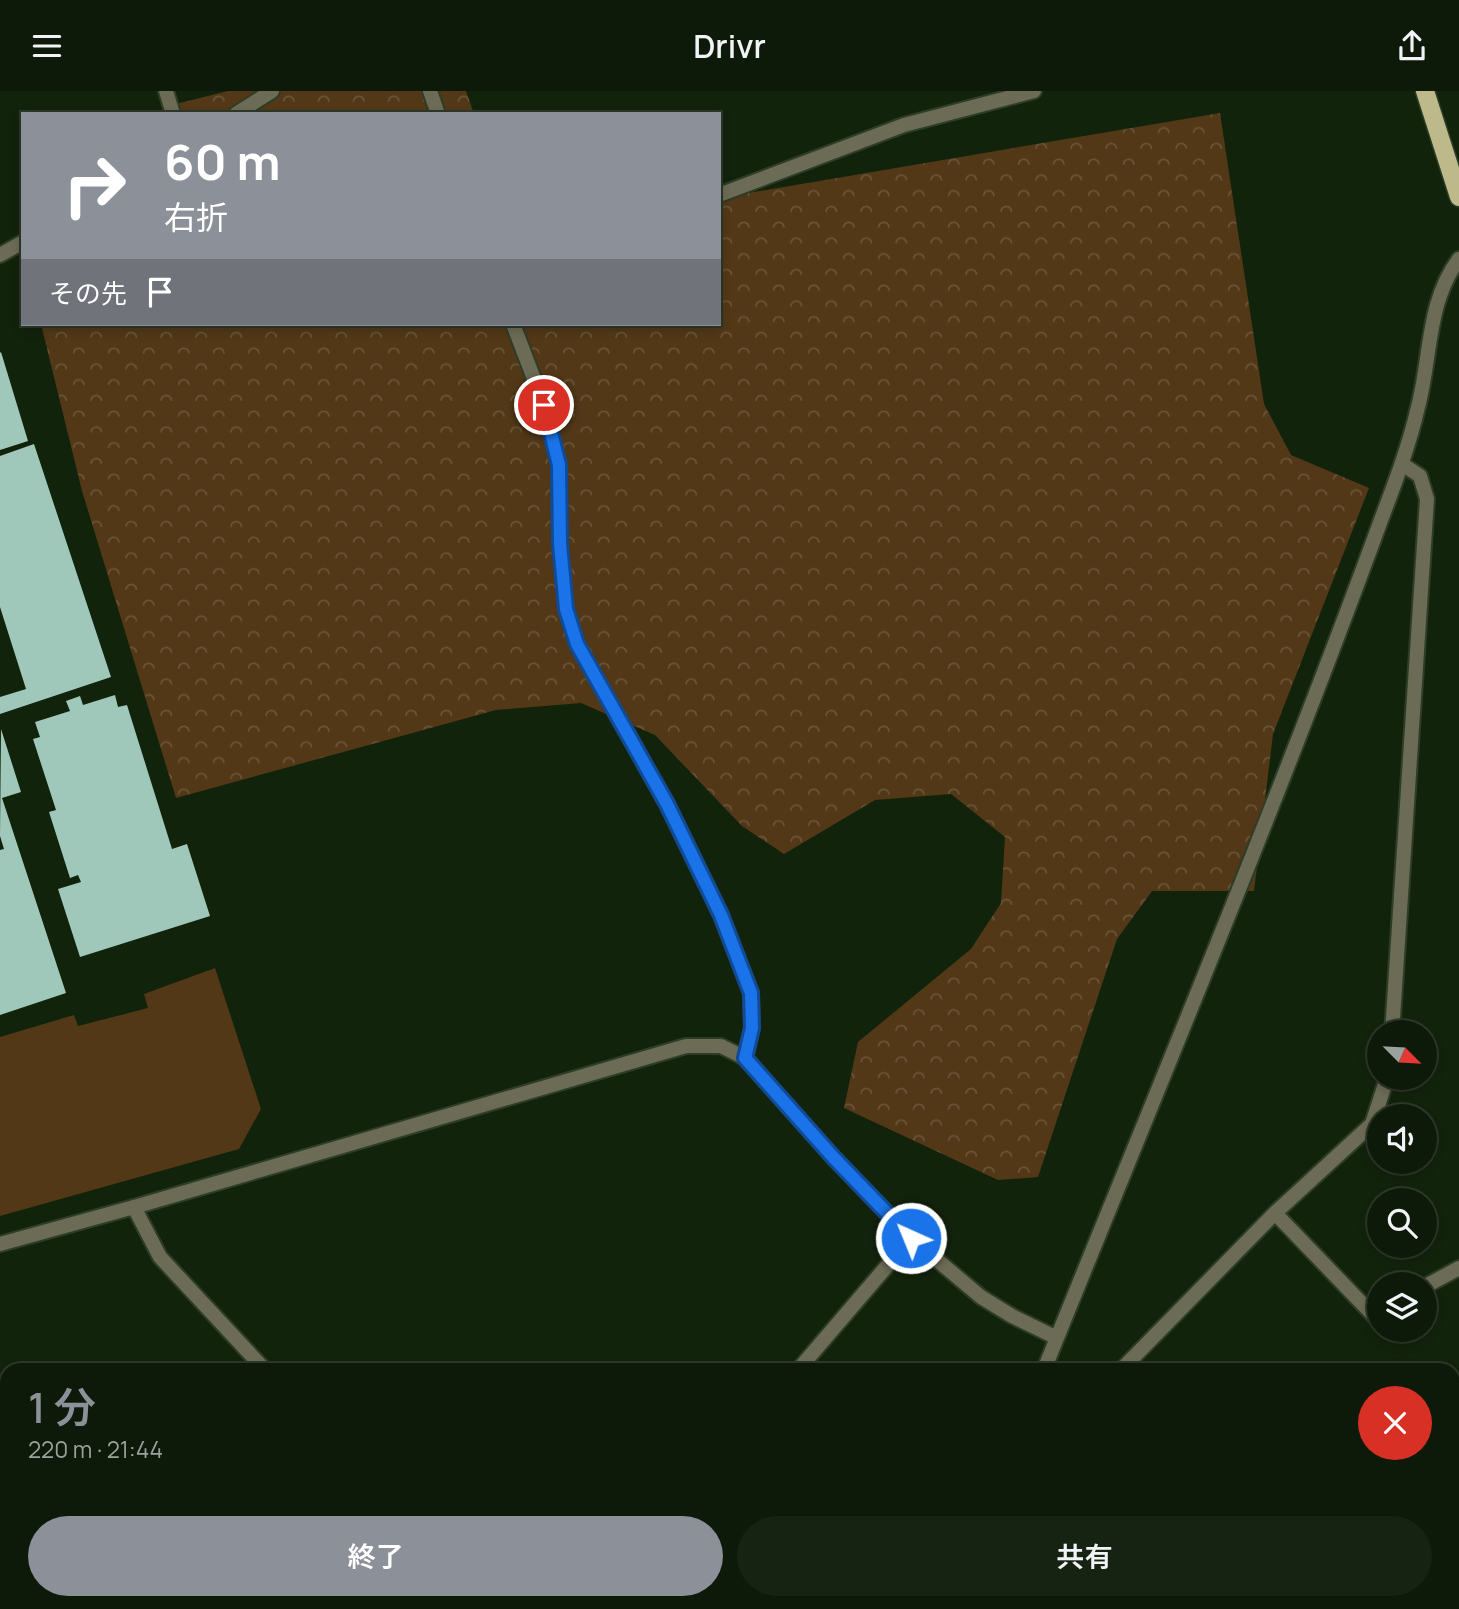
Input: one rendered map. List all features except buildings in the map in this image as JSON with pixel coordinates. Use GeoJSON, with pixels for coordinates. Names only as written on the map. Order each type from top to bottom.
{"type":"FeatureCollection","features":[{"type":"Feature","properties":{"kind":"main road"},"geometry":{"type":"LineString","coordinates":[[1425,91],[1459,197]]}},
{"type":"Feature","properties":{"kind":"street"},"geometry":{"type":"LineString","coordinates":[[166,91],[172,112]]}},
{"type":"Feature","properties":{"kind":"street"},"geometry":{"type":"LineString","coordinates":[[239,112],[272,91]]}},
{"type":"Feature","properties":{"kind":"street"},"geometry":{"type":"LineString","coordinates":[[430,91],[437,112]]}},
{"type":"Feature","properties":{"kind":"street"},"geometry":{"type":"LineString","coordinates":[[721,194],[904,125],[1034,91]]}},
{"type":"Feature","properties":{"kind":"street"},"geometry":{"type":"LineString","coordinates":[[0,255],[21,243]]}},
{"type":"Feature","properties":{"kind":"street"},"geometry":{"type":"LineString","coordinates":[[1047,1363],[1292,756],[1402,464],[1419,404],[1439,295],[1459,259]]}},
{"type":"Feature","properties":{"kind":"street"},"geometry":{"type":"LineString","coordinates":[[514,326],[544,405],[559,465],[560,544],[566,609],[573,632],[577,644],[667,804],[721,915],[751,993],[752,1028],[745,1058]]}},
{"type":"Feature","properties":{"kind":"street"},"geometry":{"type":"LineString","coordinates":[[1393,1020],[1427,499],[1420,477],[1402,464]]}},
{"type":"Feature","properties":{"kind":"street"},"geometry":{"type":"LineString","coordinates":[[0,1244],[686,1046],[722,1046],[745,1058],[833,1157],[911,1238],[981,1297],[1057,1338]]}},
{"type":"Feature","properties":{"kind":"street"},"geometry":{"type":"LineString","coordinates":[[1128,1363],[1275,1213],[1372,1124],[1383,1090]]}},
{"type":"Feature","properties":{"kind":"street"},"geometry":{"type":"LineString","coordinates":[[134,1207],[160,1257],[258,1363]]}},
{"type":"Feature","properties":{"kind":"street"},"geometry":{"type":"LineString","coordinates":[[1275,1213],[1367,1309]]}},
{"type":"Feature","properties":{"kind":"street"},"geometry":{"type":"LineString","coordinates":[[805,1363],[911,1238]]}},
{"type":"Feature","properties":{"kind":"street"},"geometry":{"type":"LineString","coordinates":[[1437,1280],[1459,1268]]}},
{"type":"Feature","properties":{"kind":"green space"},"geometry":{"type":"Polygon","coordinates":[[[228,91],[466,91],[473,112],[170,112],[168,106],[228,91]]]}},
{"type":"Feature","properties":{"kind":"green space"},"geometry":{"type":"Polygon","coordinates":[[[1220,113],[1264,404],[1291,455],[1369,488],[1273,734],[1254,891],[1152,891],[1117,939],[1038,1177],[998,1180],[844,1108],[858,1042],[971,949],[1001,903],[1005,837],[951,794],[875,800],[784,854],[742,826],[655,735],[581,703],[496,710],[176,798],[82,491],[41,326],[721,326],[721,198],[1220,113]]]}},
{"type":"Feature","properties":{"kind":"green space"},"geometry":{"type":"Polygon","coordinates":[[[215,968],[261,1109],[239,1149],[0,1216],[0,1037],[74,1015],[78,1026],[148,1008],[144,994],[215,968]]]}},
{"type":"Feature","properties":{"kind":"route"},"geometry":{"type":"LineString","coordinates":[[544,405],[559,465],[560,544],[566,609],[577,644],[667,804],[721,915],[751,993],[752,1028],[745,1058],[833,1157],[911,1238]]}}]}
